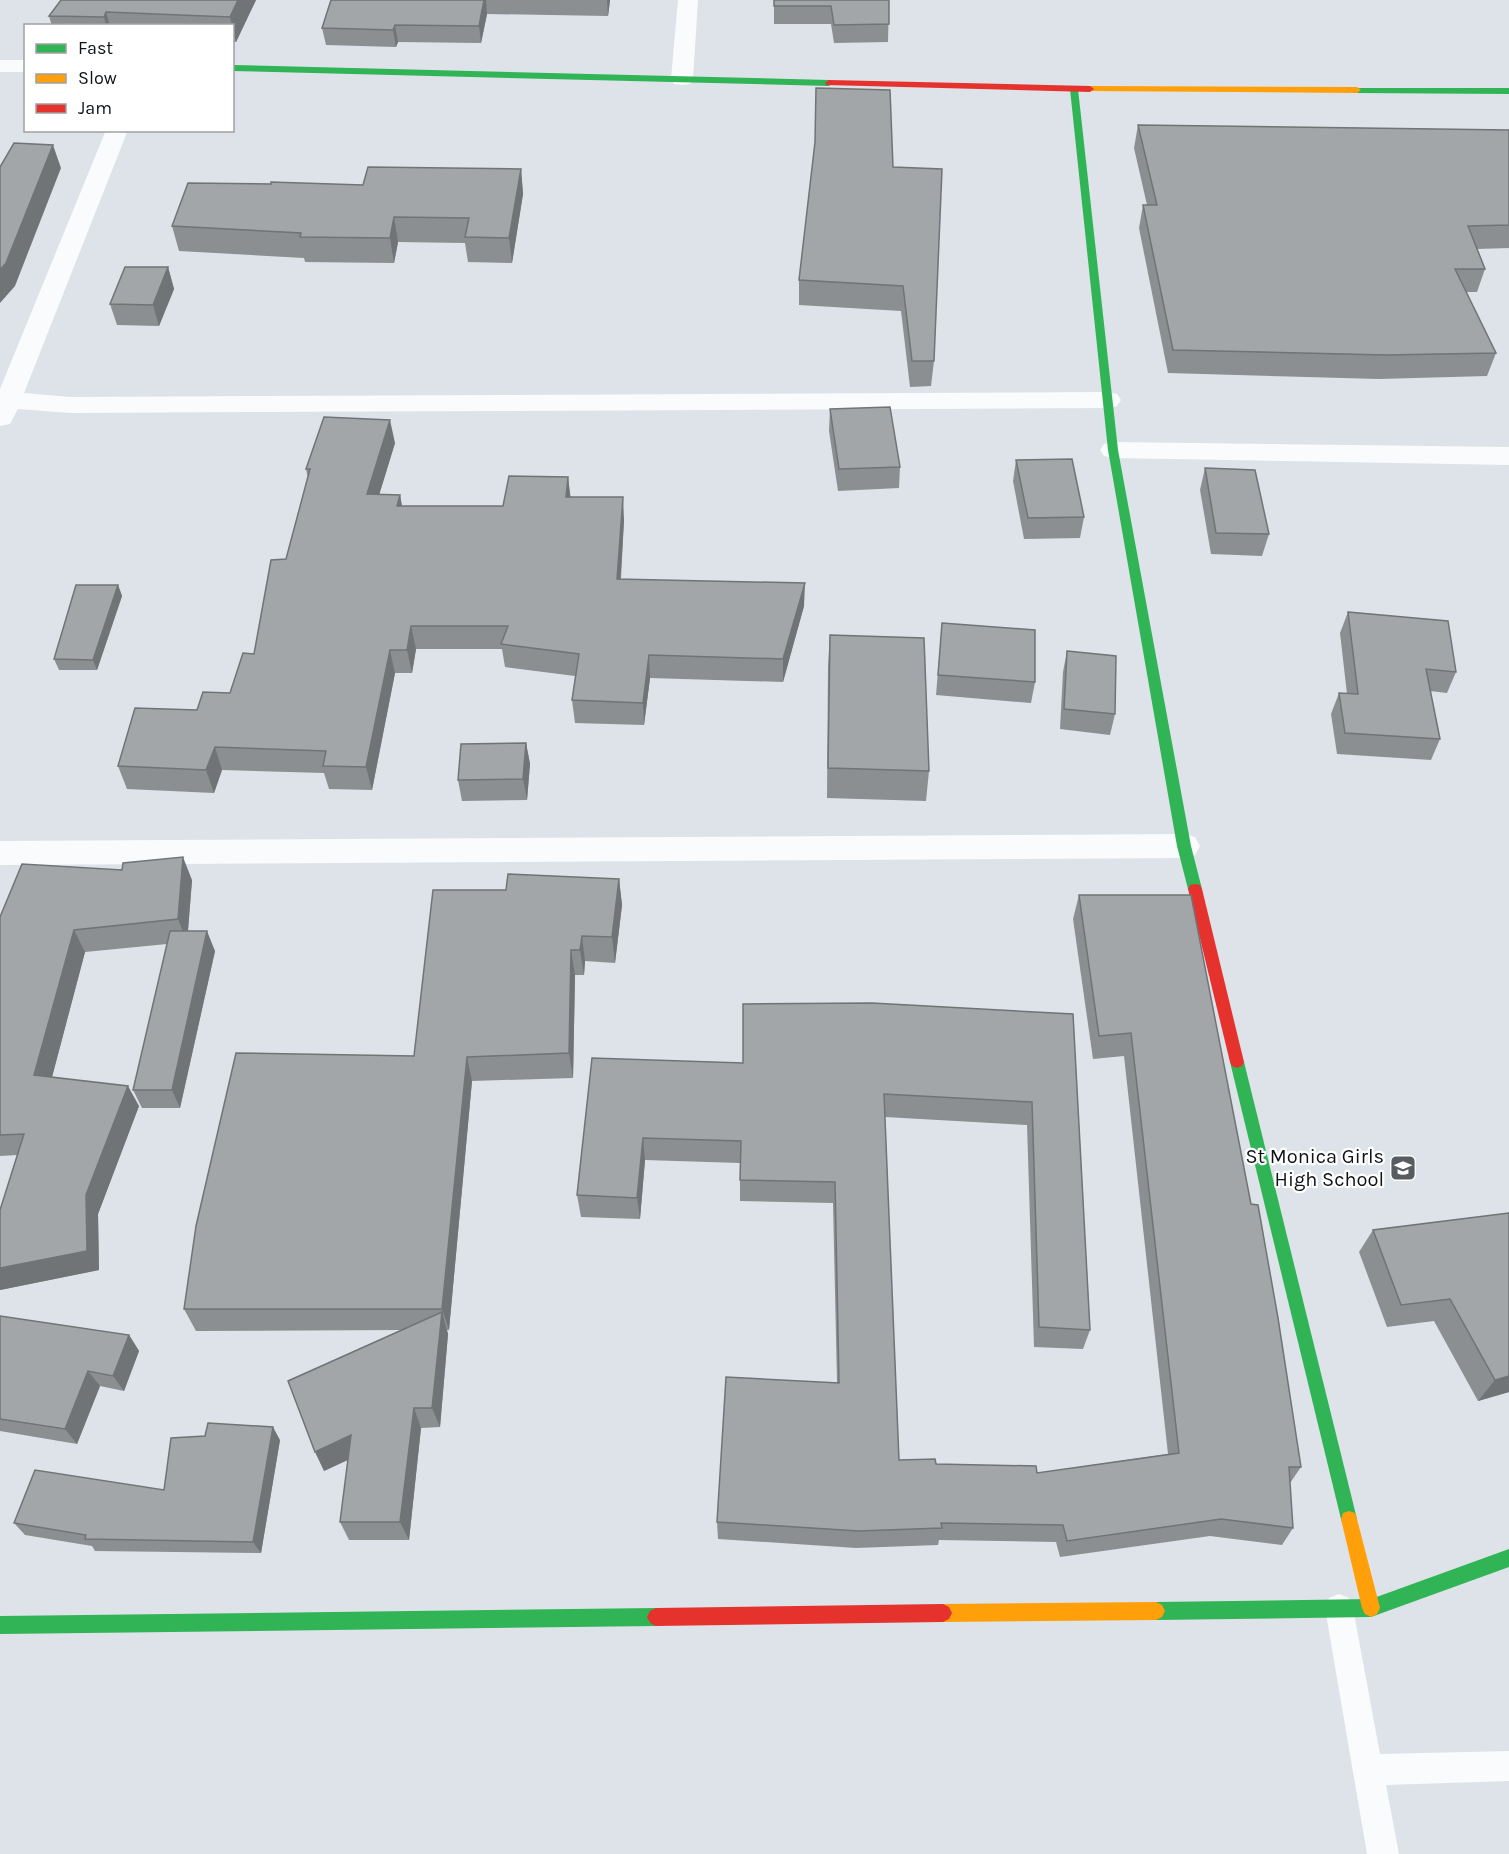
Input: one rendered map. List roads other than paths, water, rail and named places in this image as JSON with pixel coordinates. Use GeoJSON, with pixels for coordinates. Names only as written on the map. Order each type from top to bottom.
{"type":"FeatureCollection","features":[{"type":"Feature","properties":{"kind":"street"},"geometry":{"type":"LineString","coordinates":[[682,79],[688,0]]}},
{"type":"Feature","properties":{"kind":"street"},"geometry":{"type":"LineString","coordinates":[[0,66],[24,66]]}},
{"type":"Feature","properties":{"kind":"street"},"geometry":{"type":"LineString","coordinates":[[234,68],[1074,89],[1509,90]]}},
{"type":"Feature","properties":{"kind":"street"},"geometry":{"type":"LineString","coordinates":[[1074,89],[1113,450],[1184,846],[1371,1608]]}},
{"type":"Feature","properties":{"kind":"street"},"geometry":{"type":"LineString","coordinates":[[116,132],[3,406],[1108,400]]}},
{"type":"Feature","properties":{"kind":"street"},"geometry":{"type":"LineString","coordinates":[[1113,450],[1509,456]]}},
{"type":"Feature","properties":{"kind":"street"},"geometry":{"type":"LineString","coordinates":[[0,853],[1184,846]]}},
{"type":"Feature","properties":{"kind":"street"},"geometry":{"type":"LineString","coordinates":[[0,1625],[1371,1608],[1509,1558]]}},
{"type":"Feature","properties":{"kind":"lane"},"geometry":{"type":"LineString","coordinates":[[1339,1608],[1383,1854]]}},
{"type":"Feature","properties":{"kind":"lane"},"geometry":{"type":"LineString","coordinates":[[1368,1770],[1509,1766]]}},
{"type":"Feature","properties":{"kind":"place","name":"St Monica Girls High School"},"geometry":{"type":"Point","coordinates":[1403,1168]}}]}
